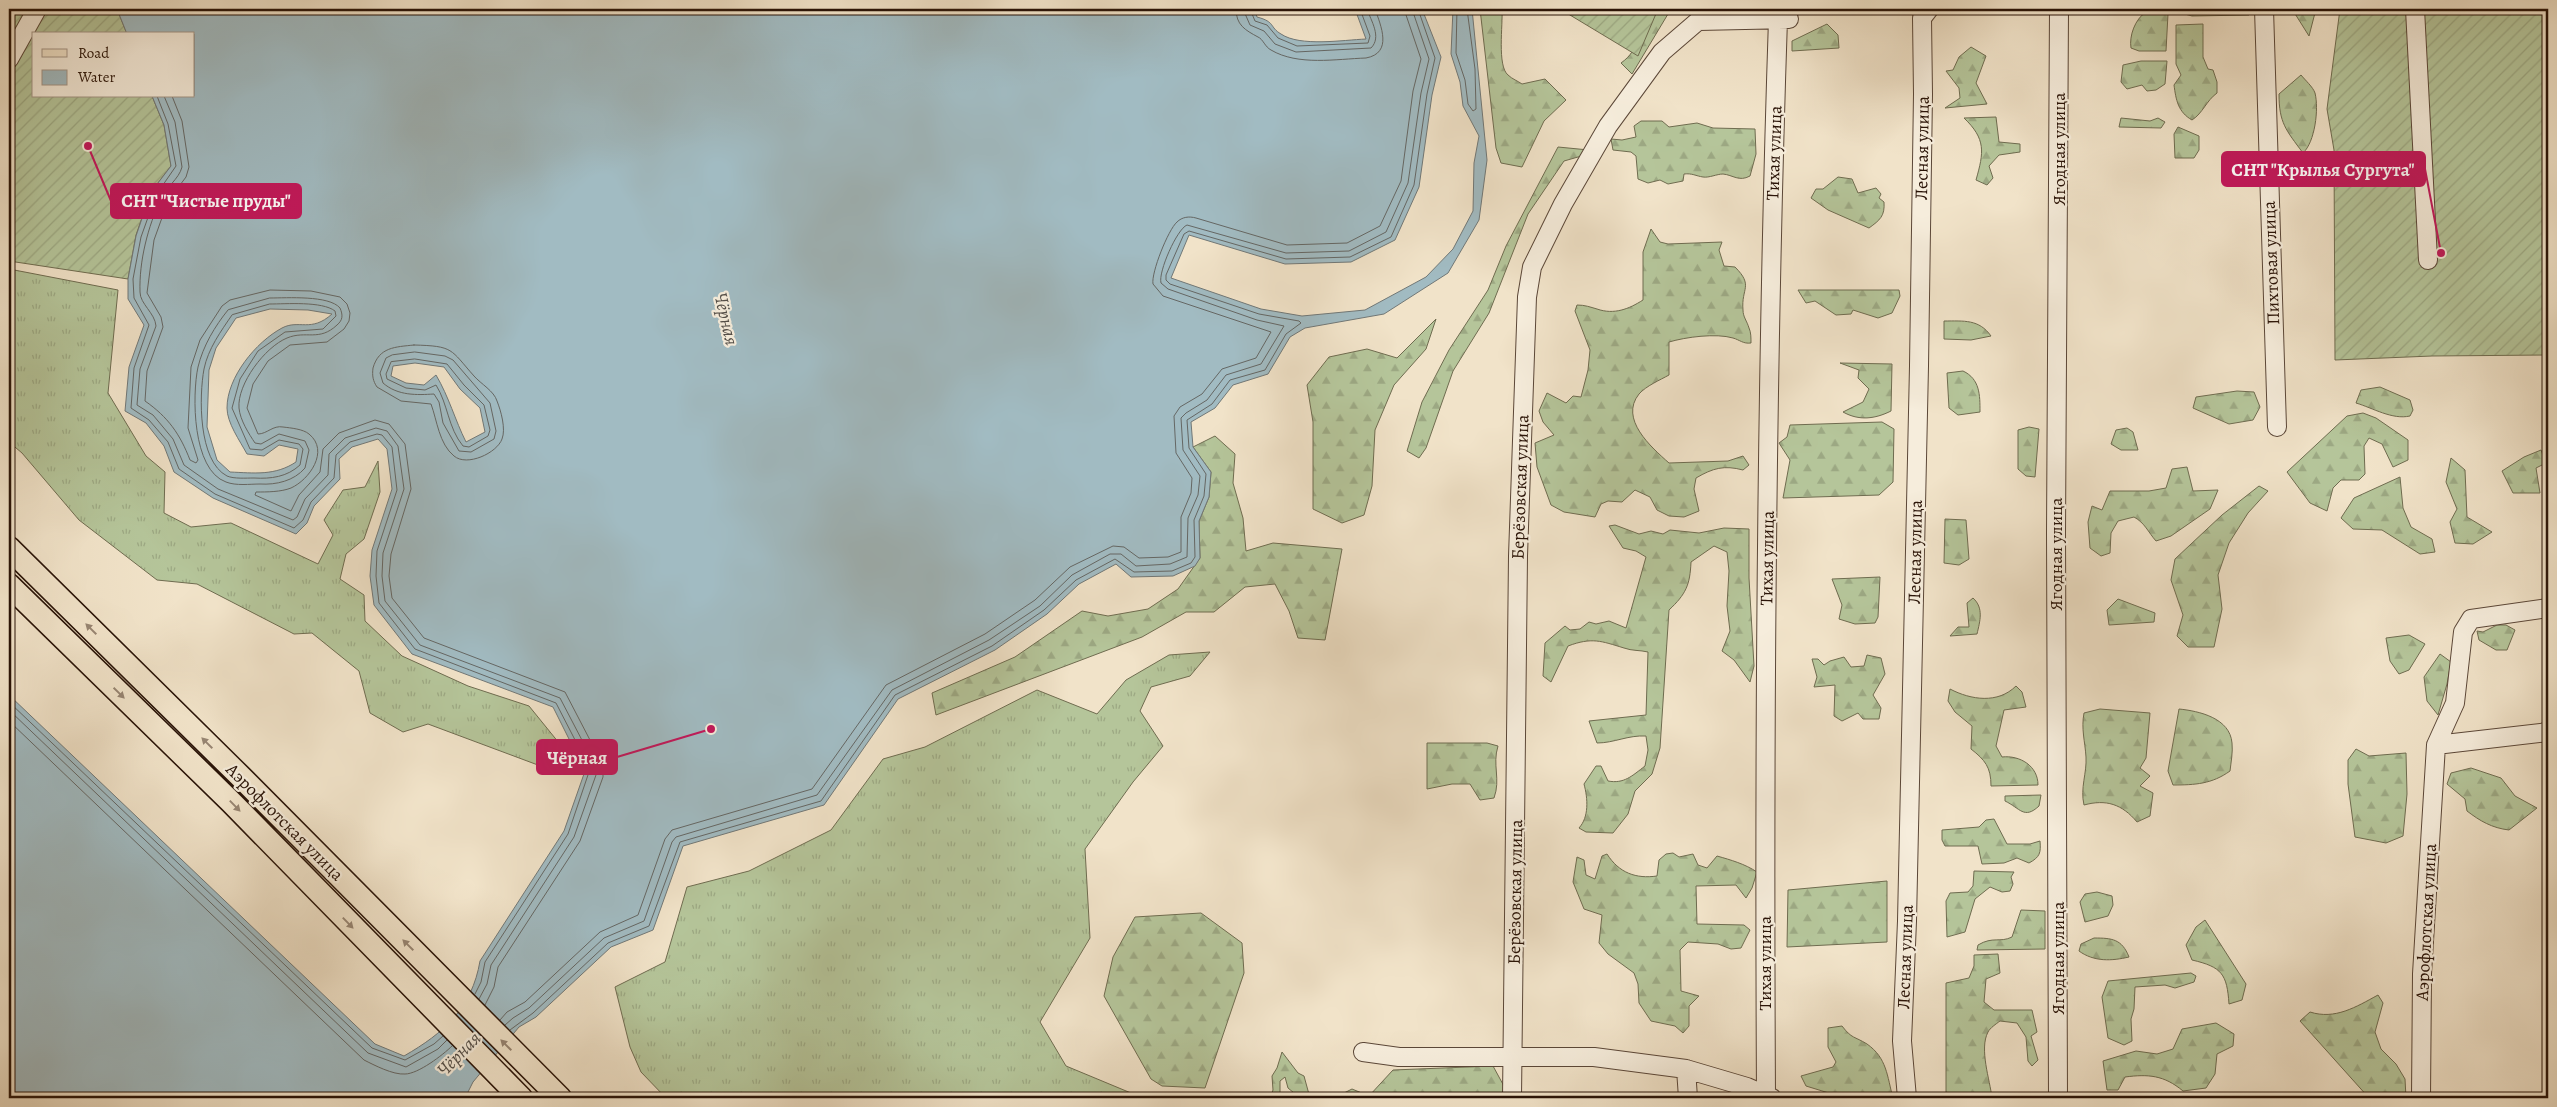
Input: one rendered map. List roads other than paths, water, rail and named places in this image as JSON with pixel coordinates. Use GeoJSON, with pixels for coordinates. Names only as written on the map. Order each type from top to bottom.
{"type":"FeatureCollection","features":[{"type":"Feature","properties":{"kind":"main road","name":"Аэрофлотская улица"},"geometry":{"type":"LineString","coordinates":[[9,548],[560,1098]]}},
{"type":"Feature","properties":{"kind":"main road","name":"Аэрофлотская улица"},"geometry":{"type":"LineString","coordinates":[[9,585],[230,802],[424,1002],[521,1098]]}},
{"type":"Feature","properties":{"kind":"street"},"geometry":{"type":"LineString","coordinates":[[9,59],[37,9]]}},
{"type":"Feature","properties":{"kind":"street","name":"Лесная улица"},"geometry":{"type":"LineString","coordinates":[[1907,1098],[1902,1041],[1907,920],[1918,396],[1923,94],[1922,18],[1929,9]]}},
{"type":"Feature","properties":{"kind":"street","name":"Ягодная улица"},"geometry":{"type":"LineString","coordinates":[[2058,1098],[2056,533],[2059,9]]}},
{"type":"Feature","properties":{"kind":"street","name":"Пихтовая улица"},"geometry":{"type":"LineString","coordinates":[[2264,9],[2277,427]]}},
{"type":"Feature","properties":{"kind":"street"},"geometry":{"type":"LineString","coordinates":[[2416,9],[2428,260]]}},
{"type":"Feature","properties":{"kind":"street","name":"Берёзовская улица"},"geometry":{"type":"LineString","coordinates":[[1512,1098],[1518,556],[1527,297],[1532,267],[1564,204],[1608,126],[1662,52],[1698,21],[1784,19]]}},
{"type":"Feature","properties":{"kind":"street","name":"Тихая улица"},"geometry":{"type":"LineString","coordinates":[[1769,1097],[1764,808],[1771,239],[1784,19]]}},
{"type":"Feature","properties":{"kind":"street"},"geometry":{"type":"LineString","coordinates":[[2436,745],[2455,703],[2463,632],[2471,619],[2548,608]]}},
{"type":"Feature","properties":{"kind":"street"},"geometry":{"type":"LineString","coordinates":[[2436,745],[2548,732]]}},
{"type":"Feature","properties":{"kind":"street","name":"Аэрофлотская улица"},"geometry":{"type":"LineString","coordinates":[[2421,1098],[2422,974],[2436,745]]}},
{"type":"Feature","properties":{"kind":"street"},"geometry":{"type":"LineString","coordinates":[[1363,1052],[1398,1057],[1594,1057],[1686,1069],[1748,1087],[1769,1097]]}},
{"type":"Feature","properties":{"kind":"street"},"geometry":{"type":"LineString","coordinates":[[1686,1069],[1688,1098]]}},
{"type":"Feature","properties":{"kind":"water"},"geometry":{"type":"Polygon","coordinates":[[[117,9],[1254,9],[1257,17],[1267,21],[1277,31],[1289,38],[1322,42],[1366,39],[1355,9],[1422,9],[1441,57],[1432,95],[1419,187],[1395,240],[1351,262],[1285,264],[1189,235],[1171,278],[1261,309],[1302,316],[1365,310],[1426,277],[1453,249],[1473,211],[1474,163],[1479,136],[1463,106],[1460,82],[1451,54],[1453,9],[1472,9],[1487,160],[1479,220],[1448,273],[1384,314],[1305,328],[1290,337],[1268,374],[1233,385],[1215,408],[1191,422],[1193,447],[1211,472],[1209,497],[1199,521],[1200,558],[1195,566],[1173,576],[1131,577],[1116,564],[1079,584],[1047,614],[995,650],[898,699],[824,805],[683,846],[653,930],[611,947],[536,1017],[519,1027],[473,1082],[465,1098],[9,1098],[9,695],[375,1044],[404,1056],[444,1028],[463,1006],[476,978],[480,961],[564,831],[585,771],[553,707],[412,654],[374,605],[370,576],[372,550],[392,489],[387,449],[378,439],[352,447],[339,459],[340,479],[314,506],[307,523],[296,534],[213,498],[174,472],[164,446],[146,423],[125,411],[129,367],[144,325],[128,299],[128,279],[136,236],[151,192],[171,166],[164,125],[153,98],[195,98],[195,32],[126,32],[117,9]],[[270,309],[236,318],[216,348],[209,370],[207,427],[217,460],[230,472],[272,472],[296,462],[298,449],[279,445],[264,456],[247,454],[234,432],[227,408],[232,384],[245,362],[262,342],[282,328],[318,323],[332,314],[308,310],[270,309]],[[415,363],[393,366],[391,376],[406,383],[424,385],[436,375],[466,442],[485,432],[480,408],[460,389],[444,367],[415,363]]]}},
{"type":"Feature","properties":{"kind":"place","name":"СНТ \"Чистые пруды\""},"geometry":{"type":"Point","coordinates":[88,146]}},
{"type":"Feature","properties":{"kind":"place","name":"CНТ \"Крылья Сургута\""},"geometry":{"type":"Point","coordinates":[2441,253]}},
{"type":"Feature","properties":{"kind":"place","name":"Чёрная"},"geometry":{"type":"Point","coordinates":[711,729]}}]}
